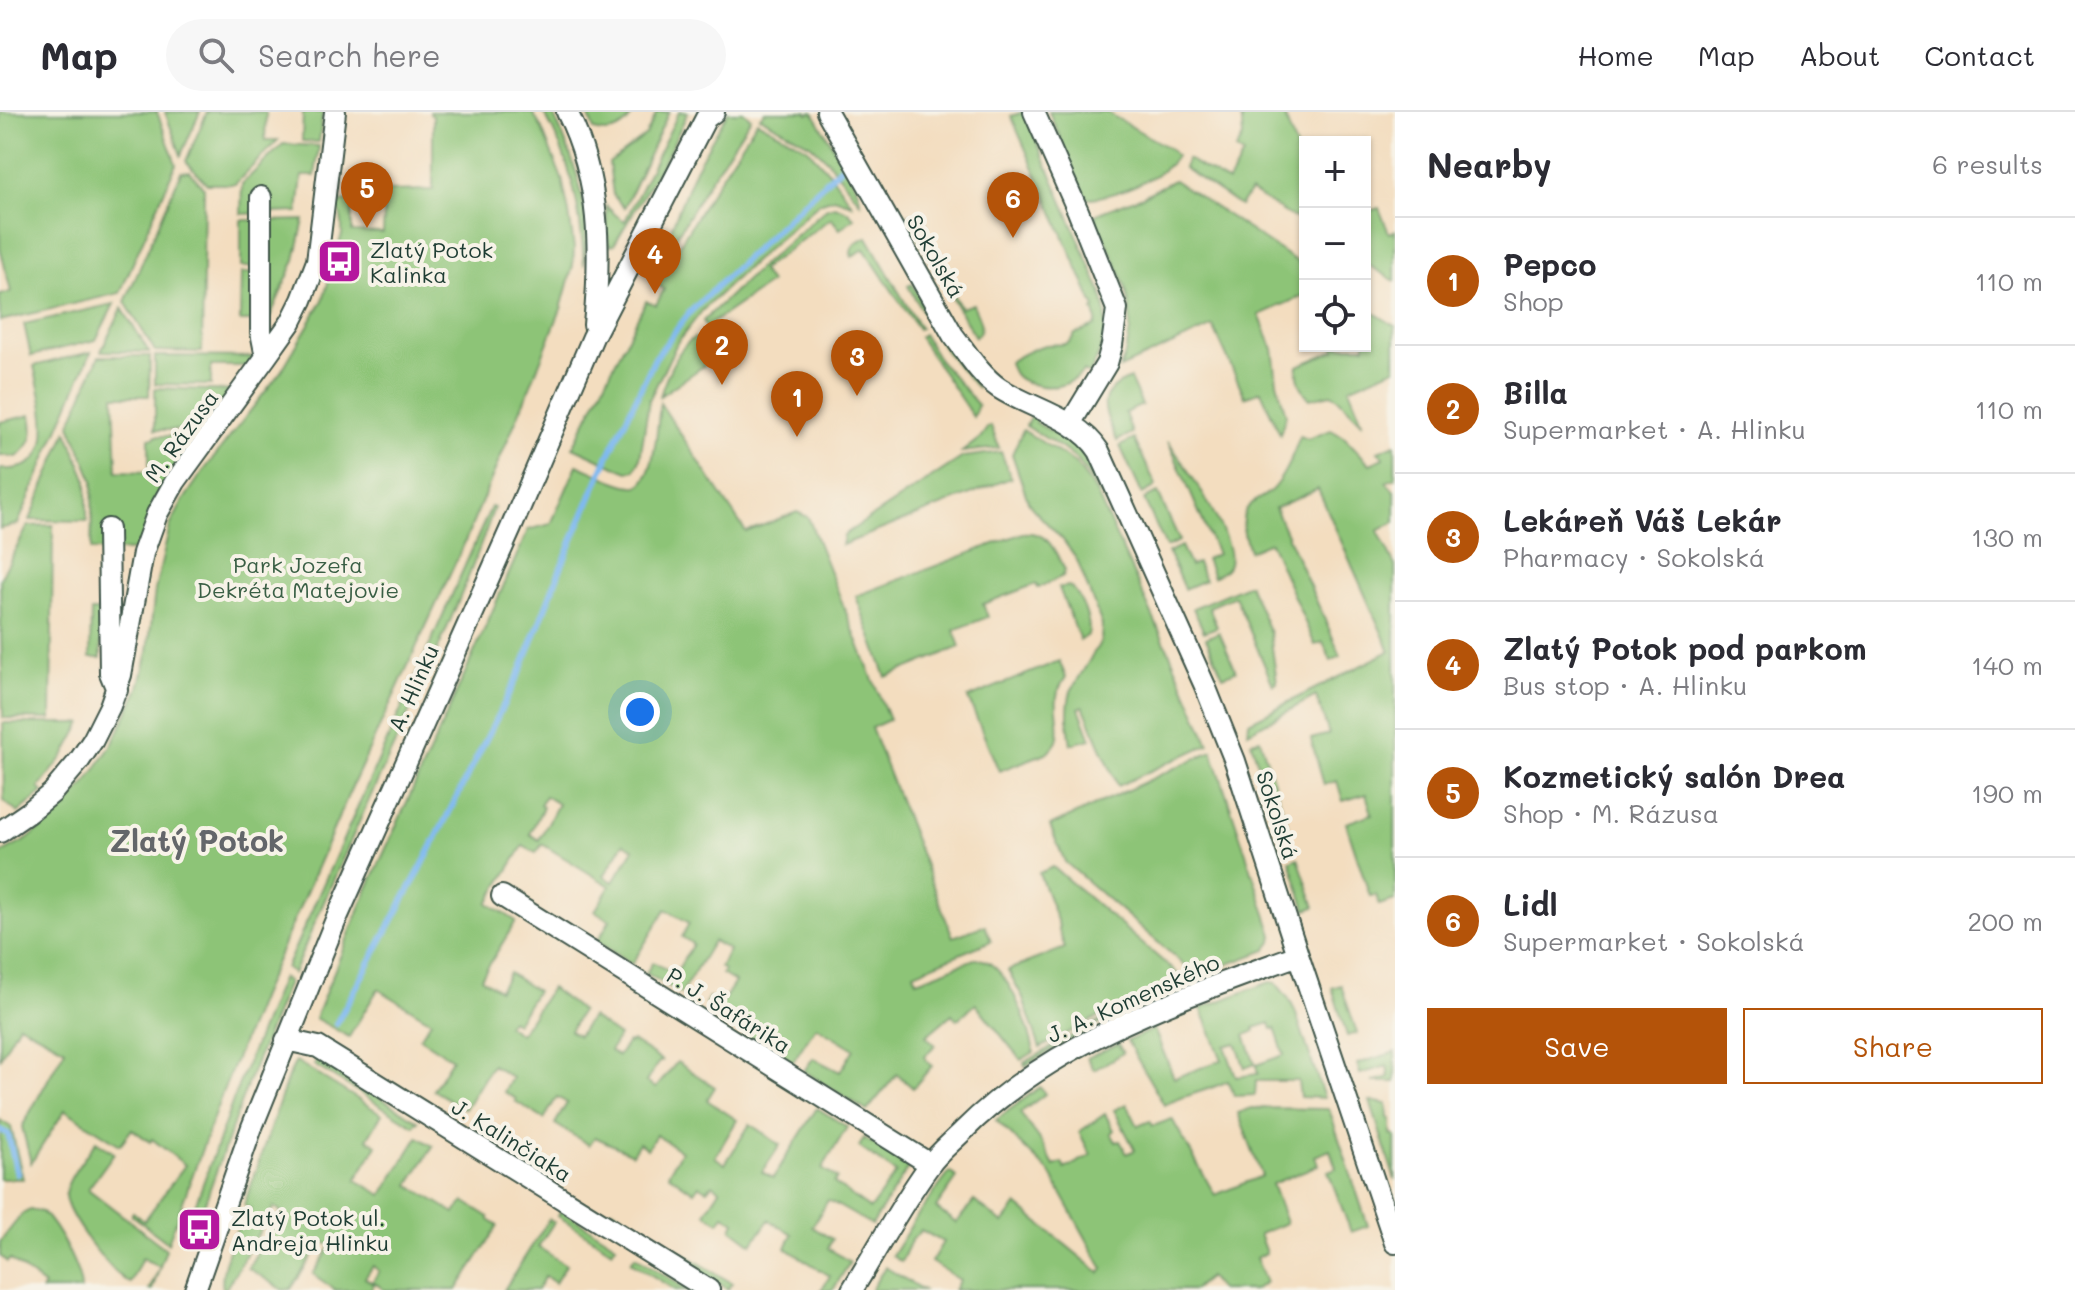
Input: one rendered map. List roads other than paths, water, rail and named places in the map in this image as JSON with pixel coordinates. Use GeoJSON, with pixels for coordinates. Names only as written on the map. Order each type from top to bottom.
{"type":"FeatureCollection","features":[{"type":"Feature","properties":{"kind":"street","name":"M. Rázusa"},"geometry":{"type":"LineString","coordinates":[[0,832],[42,802],[71,773],[93,740],[117,690],[143,553],[157,514],[175,482],[291,322],[302,300],[317,261],[335,112]]}},
{"type":"Feature","properties":{"kind":"street"},"geometry":{"type":"LineString","coordinates":[[567,112],[585,158],[596,216],[598,277],[593,337]]}},
{"type":"Feature","properties":{"kind":"street","name":"Sokolská"},"geometry":{"type":"LineString","coordinates":[[827,112],[953,335],[970,358],[998,387],[1070,424],[1099,451],[1205,686],[1235,761],[1395,1243]]}},
{"type":"Feature","properties":{"kind":"street"},"geometry":{"type":"LineString","coordinates":[[1034,112],[1117,309],[1107,363],[1070,424]]}},
{"type":"Feature","properties":{"kind":"street","name":"A. Hlinku"},"geometry":{"type":"LineString","coordinates":[[195,1290],[219,1216],[340,909],[593,337],[708,114]]}},
{"type":"Feature","properties":{"kind":"street"},"geometry":{"type":"LineString","coordinates":[[261,197],[261,332],[266,357]]}},
{"type":"Feature","properties":{"kind":"street"},"geometry":{"type":"LineString","coordinates":[[108,529],[110,673],[117,690]]}},
{"type":"Feature","properties":{"kind":"street","name":"P. J. Šafárika"},"geometry":{"type":"LineString","coordinates":[[502,896],[930,1164]]}},
{"type":"Feature","properties":{"kind":"street","name":"J. A. Komenského"},"geometry":{"type":"LineString","coordinates":[[852,1290],[930,1164],[986,1108],[1046,1064],[1106,1032],[1174,1001],[1298,955]]}},
{"type":"Feature","properties":{"kind":"street","name":"J. Kalinčiaka"},"geometry":{"type":"LineString","coordinates":[[286,1040],[318,1047],[709,1290]]}},
{"type":"Feature","properties":{"kind":"waterway"},"geometry":{"type":"LineString","coordinates":[[336,1024],[421,868],[522,668],[608,457],[655,358],[690,312],[841,167]]}},
{"type":"Feature","properties":{"kind":"waterway"},"geometry":{"type":"LineString","coordinates":[[0,1130],[8,1134],[17,1174]]}},
{"type":"Feature","properties":{"kind":"place","name":"Kozmetický salón Drea"},"geometry":{"type":"Point","coordinates":[367,228]}},
{"type":"Feature","properties":{"kind":"place","name":"Lidl"},"geometry":{"type":"Point","coordinates":[1013,238]}},
{"type":"Feature","properties":{"kind":"place","name":"Zlatý Potok Kalinka"},"geometry":{"type":"Point","coordinates":[339,262]}},
{"type":"Feature","properties":{"kind":"place","name":"Zlatý Potok pod parkom"},"geometry":{"type":"Point","coordinates":[655,294]}},
{"type":"Feature","properties":{"kind":"place","name":"Billa"},"geometry":{"type":"Point","coordinates":[722,385]}},
{"type":"Feature","properties":{"kind":"place","name":"Lekáreň Váš Lekár"},"geometry":{"type":"Point","coordinates":[857,396]}},
{"type":"Feature","properties":{"kind":"place","name":"Pepco"},"geometry":{"type":"Point","coordinates":[797,437]}},
{"type":"Feature","properties":{"kind":"place","name":"Zlatý Potok ul. Andreja Hlinku"},"geometry":{"type":"Point","coordinates":[200,1230]}},
{"type":"Feature","properties":{"kind":"district","name":"Zlatý Potok"},"geometry":{"type":"Point","coordinates":[197,840]}},
{"type":"Feature","properties":{"kind":"park label","name":"Park Jozefa Dekréta Matejovie"},"geometry":{"type":"Point","coordinates":[298,576]}}]}
